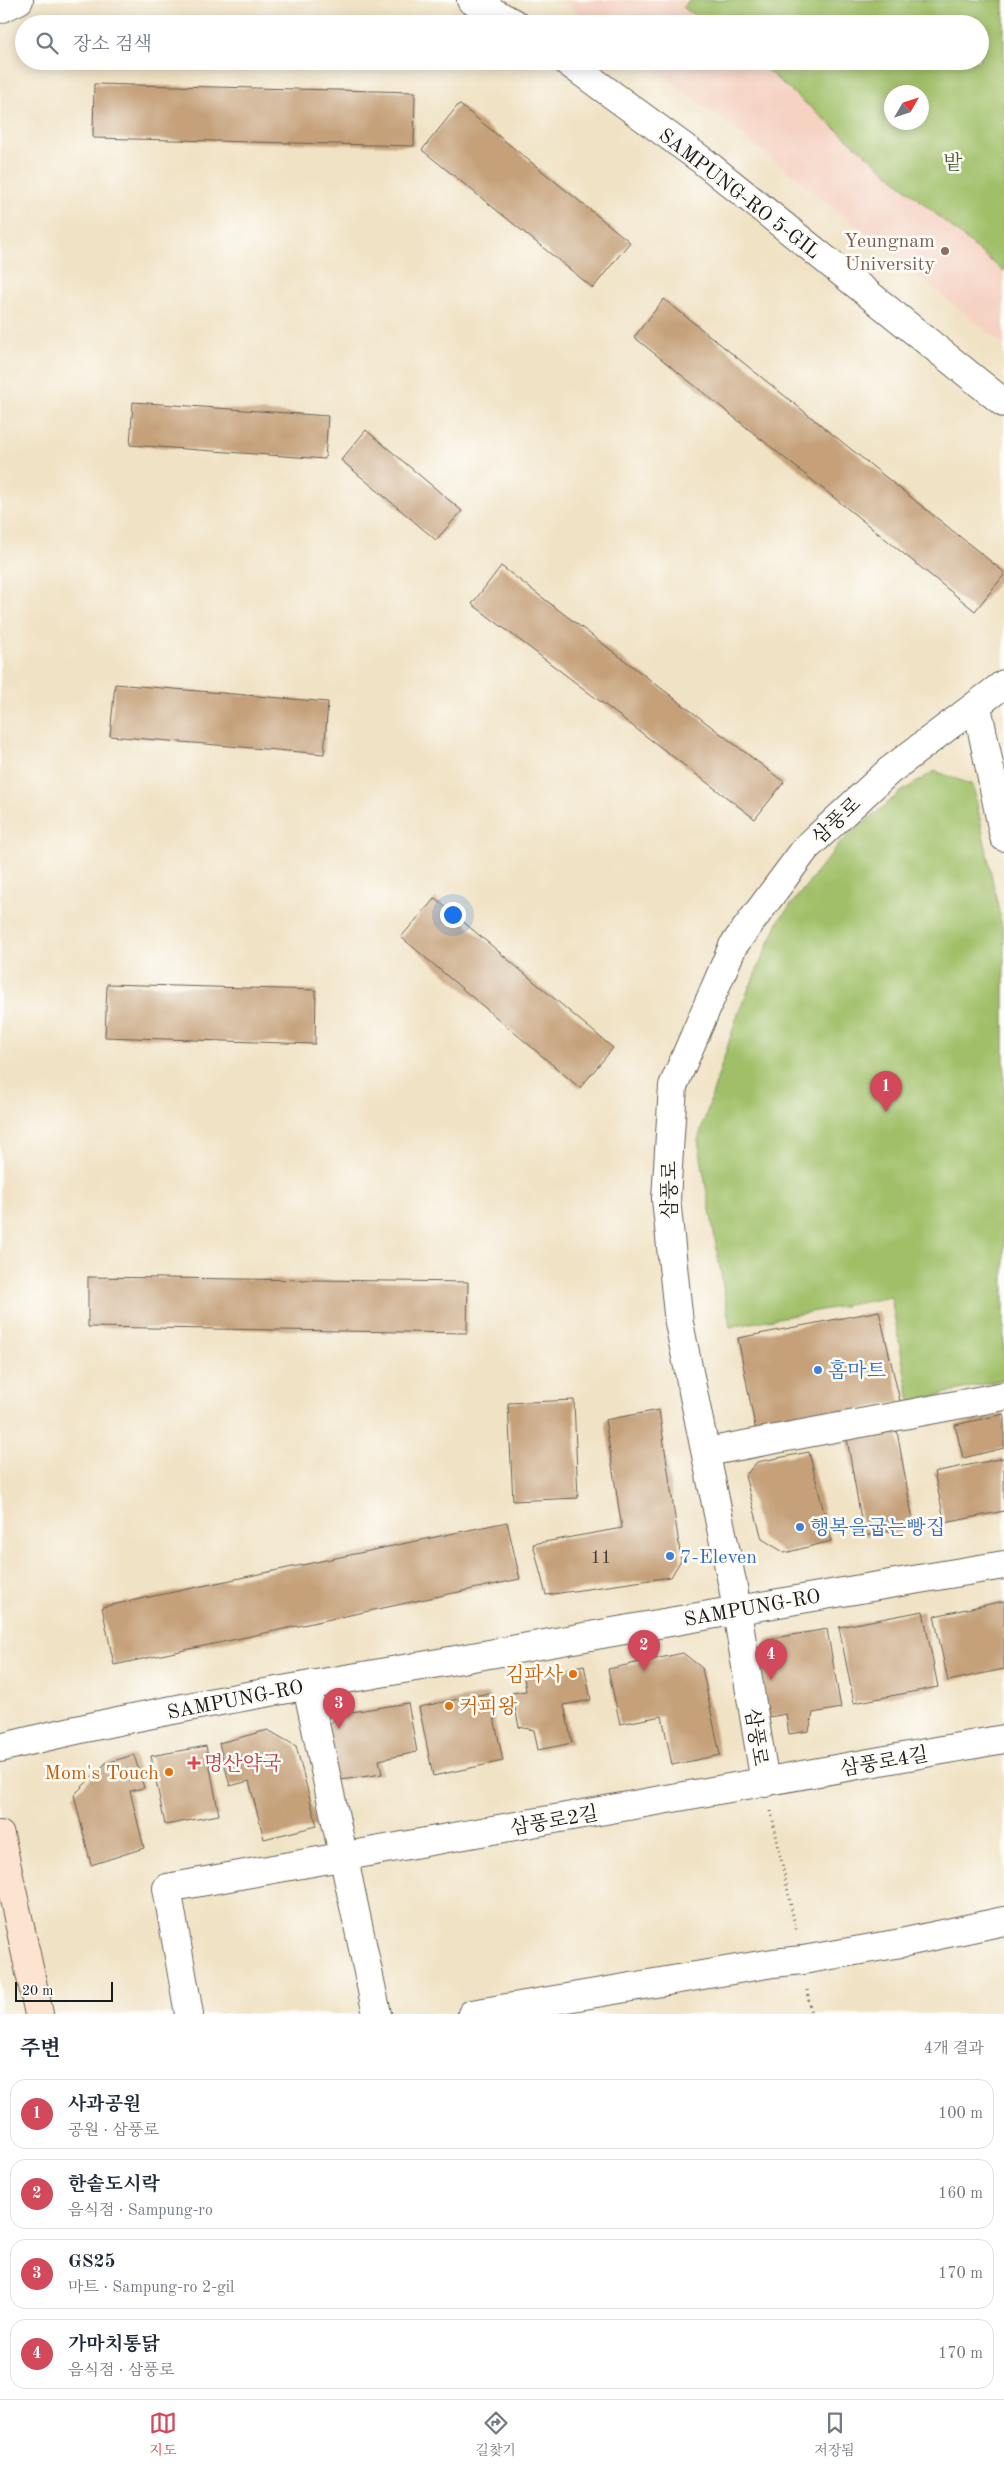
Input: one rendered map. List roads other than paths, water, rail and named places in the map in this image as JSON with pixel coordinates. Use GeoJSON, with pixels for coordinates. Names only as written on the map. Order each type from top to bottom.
{"type":"FeatureCollection","features":[{"type":"Feature","properties":{"kind":"main road"},"geometry":{"type":"LineString","coordinates":[[0,1835],[39,2014]]}},
{"type":"Feature","properties":{"kind":"street"},"geometry":{"type":"LineString","coordinates":[[0,9],[19,0]]}},
{"type":"Feature","properties":{"kind":"street"},"geometry":{"type":"LineString","coordinates":[[471,0],[498,15]]}},
{"type":"Feature","properties":{"kind":"street","name":"SAMPUNG-RO 5-GIL"},"geometry":{"type":"LineString","coordinates":[[578,70],[703,161],[1004,403]]}},
{"type":"Feature","properties":{"kind":"street","name":"삼풍로"},"geometry":{"type":"LineString","coordinates":[[765,1783],[707,1452],[679,1323],[666,1199],[673,1086],[733,946],[806,848],[889,771],[1004,684]]}},
{"type":"Feature","properties":{"kind":"street"},"geometry":{"type":"LineString","coordinates":[[976,706],[1004,837]]}},
{"type":"Feature","properties":{"kind":"street"},"geometry":{"type":"LineString","coordinates":[[707,1452],[1004,1396]]}},
{"type":"Feature","properties":{"kind":"street","name":"SAMPUNG-RO"},"geometry":{"type":"LineString","coordinates":[[0,1748],[65,1731],[307,1686],[736,1610],[1004,1565]]}},
{"type":"Feature","properties":{"kind":"street"},"geometry":{"type":"LineString","coordinates":[[307,1686],[377,2014]]}},
{"type":"Feature","properties":{"kind":"street","name":"삼풍로4길"},"geometry":{"type":"LineString","coordinates":[[765,1783],[1004,1739]]}},
{"type":"Feature","properties":{"kind":"street","name":"삼풍로2길"},"geometry":{"type":"LineString","coordinates":[[189,2014],[167,1888],[765,1783]]}},
{"type":"Feature","properties":{"kind":"street"},"geometry":{"type":"LineString","coordinates":[[472,2014],[901,1943],[1004,1920]]}},
{"type":"Feature","properties":{"kind":"place","name":"Yeungnam University"},"geometry":{"type":"Point","coordinates":[945,251]}},
{"type":"Feature","properties":{"kind":"place","name":"사과공원"},"geometry":{"type":"Point","coordinates":[886,1112]}},
{"type":"Feature","properties":{"kind":"place","name":"홈마트"},"geometry":{"type":"Point","coordinates":[818,1370]}},
{"type":"Feature","properties":{"kind":"place","name":"행복을굽는빵집"},"geometry":{"type":"Point","coordinates":[800,1527]}},
{"type":"Feature","properties":{"kind":"place","name":"7-Eleven"},"geometry":{"type":"Point","coordinates":[670,1556]}},
{"type":"Feature","properties":{"kind":"place","name":"한솥도시락"},"geometry":{"type":"Point","coordinates":[644,1671]}},
{"type":"Feature","properties":{"kind":"place","name":"김파사"},"geometry":{"type":"Point","coordinates":[573,1674]}},
{"type":"Feature","properties":{"kind":"place","name":"가마치통닭"},"geometry":{"type":"Point","coordinates":[771,1680]}},
{"type":"Feature","properties":{"kind":"place","name":"커피왕"},"geometry":{"type":"Point","coordinates":[449,1706]}},
{"type":"Feature","properties":{"kind":"place","name":"GS25"},"geometry":{"type":"Point","coordinates":[339,1729]}},
{"type":"Feature","properties":{"kind":"place","name":"명산약국"},"geometry":{"type":"Point","coordinates":[194,1763]}},
{"type":"Feature","properties":{"kind":"place","name":"Mom's Touch"},"geometry":{"type":"Point","coordinates":[169,1772]}},
{"type":"Feature","properties":{"kind":"park label","name":"밭"},"geometry":{"type":"Point","coordinates":[953,162]}}]}
